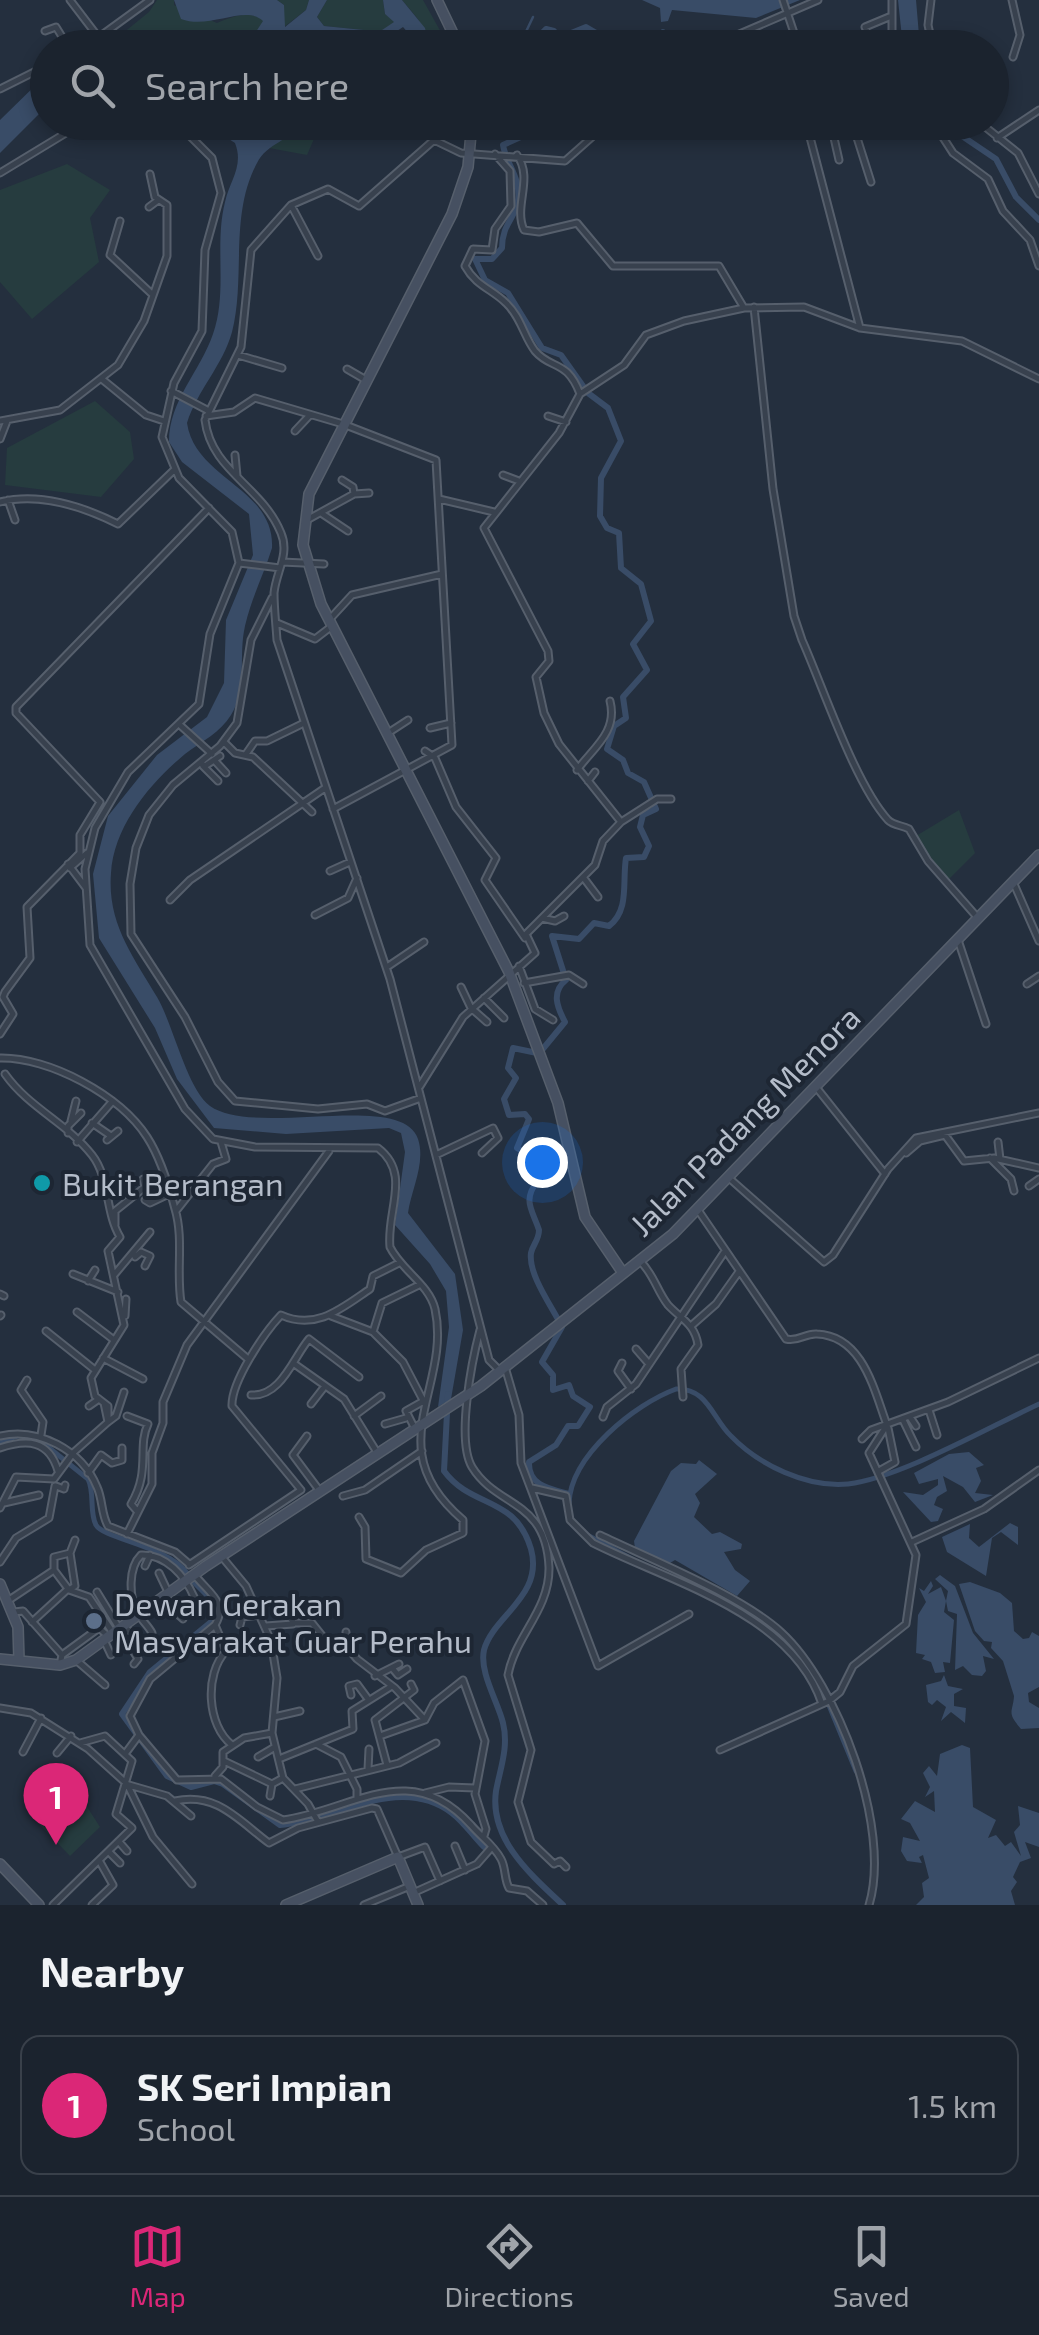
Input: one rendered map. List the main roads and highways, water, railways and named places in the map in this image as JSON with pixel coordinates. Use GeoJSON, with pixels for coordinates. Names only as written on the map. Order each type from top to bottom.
{"type":"FeatureCollection","features":[{"type":"Feature","properties":{"kind":"water"},"geometry":{"type":"Polygon","coordinates":[[[174,0],[277,0],[284,5],[285,27],[306,10],[309,0],[327,0],[317,17],[324,26],[364,30],[257,30],[263,21],[247,15],[204,22],[181,19],[174,0]]]}},
{"type":"Feature","properties":{"kind":"water"},"geometry":{"type":"Polygon","coordinates":[[[383,0],[402,0],[425,30],[382,30],[394,22],[385,14],[383,0]]]}},
{"type":"Feature","properties":{"kind":"water"},"geometry":{"type":"Polygon","coordinates":[[[642,0],[800,0],[756,18],[672,10],[668,21],[661,22],[660,8],[642,0]]]}},
{"type":"Feature","properties":{"kind":"water"},"geometry":{"type":"Polygon","coordinates":[[[898,0],[916,0],[919,30],[901,30],[898,0]]]}},
{"type":"Feature","properties":{"kind":"water"},"geometry":{"type":"Polygon","coordinates":[[[30,91],[30,123],[0,153],[0,120],[30,91]]]}},
{"type":"Feature","properties":{"kind":"water"},"geometry":{"type":"Polygon","coordinates":[[[230,140],[282,140],[261,156],[248,183],[240,225],[232,332],[187,423],[204,458],[261,511],[270,528],[272,548],[245,626],[236,705],[222,727],[159,778],[136,807],[114,856],[113,908],[124,938],[163,1009],[194,1086],[210,1106],[231,1115],[259,1118],[385,1118],[406,1125],[418,1139],[419,1167],[408,1213],[455,1274],[463,1330],[451,1399],[438,1407],[449,1327],[446,1291],[430,1264],[395,1225],[405,1152],[401,1133],[389,1128],[286,1134],[214,1128],[177,1079],[155,1028],[99,938],[93,874],[108,816],[157,755],[207,717],[224,683],[226,620],[253,555],[249,514],[182,462],[169,442],[179,399],[207,348],[217,318],[222,219],[238,159],[235,143],[230,140]]]}},
{"type":"Feature","properties":{"kind":"water"},"geometry":{"type":"Polygon","coordinates":[[[969,1452],[984,1465],[976,1468],[981,1481],[975,1493],[993,1495],[975,1502],[963,1487],[943,1476],[947,1491],[937,1497],[934,1505],[943,1509],[938,1521],[931,1522],[903,1492],[923,1495],[938,1485],[938,1479],[919,1484],[914,1473],[949,1454],[969,1452]]]}},
{"type":"Feature","properties":{"kind":"water"},"geometry":{"type":"Polygon","coordinates":[[[699,1460],[717,1474],[695,1494],[700,1503],[694,1517],[712,1534],[720,1532],[742,1544],[741,1549],[724,1552],[735,1570],[750,1581],[737,1596],[675,1560],[670,1563],[635,1548],[634,1541],[671,1471],[681,1463],[696,1464],[699,1460]]]}},
{"type":"Feature","properties":{"kind":"water"},"geometry":{"type":"Polygon","coordinates":[[[1010,1523],[1018,1527],[1018,1545],[1001,1532],[992,1538],[986,1576],[947,1552],[942,1537],[970,1524],[969,1538],[979,1547],[1010,1523]]]}},
{"type":"Feature","properties":{"kind":"water"},"geometry":{"type":"Polygon","coordinates":[[[940,1575],[955,1586],[973,1633],[994,1659],[983,1656],[986,1671],[982,1676],[972,1675],[963,1666],[955,1670],[957,1614],[948,1611],[948,1591],[935,1579],[940,1575]]]}},
{"type":"Feature","properties":{"kind":"water"},"geometry":{"type":"Polygon","coordinates":[[[931,1581],[933,1586],[928,1594],[941,1587],[946,1601],[944,1612],[954,1620],[950,1663],[943,1662],[945,1672],[935,1673],[931,1662],[922,1659],[925,1655],[916,1653],[918,1615],[926,1602],[919,1588],[924,1591],[931,1581]]]}},
{"type":"Feature","properties":{"kind":"water"},"geometry":{"type":"Polygon","coordinates":[[[970,1582],[1000,1593],[1012,1603],[1014,1631],[1023,1639],[1032,1632],[1039,1636],[1039,1687],[1028,1693],[1029,1702],[1039,1708],[1039,1728],[1021,1729],[1013,1719],[1014,1696],[1003,1661],[991,1648],[992,1642],[984,1641],[975,1631],[959,1584],[970,1582]]]}},
{"type":"Feature","properties":{"kind":"water"},"geometry":{"type":"Polygon","coordinates":[[[944,1675],[948,1686],[963,1689],[954,1694],[954,1706],[966,1708],[965,1723],[951,1712],[941,1721],[946,1707],[937,1700],[932,1705],[928,1702],[926,1685],[941,1681],[944,1675]]]}},
{"type":"Feature","properties":{"kind":"water"},"geometry":{"type":"Polygon","coordinates":[[[962,1745],[970,1748],[973,1807],[996,1820],[988,1838],[996,1835],[1005,1846],[1011,1842],[1021,1856],[1014,1832],[1020,1825],[1018,1806],[1039,1813],[1039,1847],[1025,1842],[1031,1858],[1020,1862],[1013,1877],[1017,1882],[1011,1891],[1015,1905],[916,1905],[924,1897],[922,1883],[929,1878],[923,1855],[919,1857],[922,1863],[907,1861],[901,1851],[903,1837],[920,1841],[910,1823],[901,1819],[915,1801],[935,1812],[934,1791],[925,1797],[930,1787],[923,1773],[929,1766],[937,1776],[940,1754],[962,1745]]]}},
{"type":"Feature","properties":{"kind":"waterway"},"geometry":{"type":"LineString","coordinates":[[527,30],[533,17]]}},
{"type":"Feature","properties":{"kind":"waterway"},"geometry":{"type":"LineString","coordinates":[[545,30],[550,30]]}},
{"type":"Feature","properties":{"kind":"waterway"},"geometry":{"type":"LineString","coordinates":[[579,30],[591,30]]}},
{"type":"Feature","properties":{"kind":"waterway"},"geometry":{"type":"LineString","coordinates":[[514,140],[503,145],[518,192],[516,207],[502,248],[492,259],[475,259],[485,280],[508,293],[542,348],[561,355],[588,393],[608,408],[621,441],[601,478],[600,516],[607,528],[619,533],[621,568],[641,584],[651,621],[633,644],[647,670],[623,697],[626,718],[614,726],[607,749],[623,760],[628,773],[644,782],[656,809],[643,815],[640,827],[649,846],[644,857],[626,858],[623,904],[609,926],[594,923],[579,939],[552,936],[566,980],[557,995],[565,1022],[542,1050]]}},
{"type":"Feature","properties":{"kind":"waterway"},"geometry":{"type":"LineString","coordinates":[[968,140],[996,159],[1016,197],[1039,220]]}},
{"type":"Feature","properties":{"kind":"waterway"},"geometry":{"type":"LineString","coordinates":[[537,1053],[513,1048],[508,1068],[516,1078],[504,1099],[509,1115],[525,1114],[529,1119],[517,1148],[527,1154],[538,1180],[529,1200],[539,1230],[531,1262],[562,1327],[542,1362],[553,1375],[553,1390],[569,1385],[573,1396],[590,1407],[578,1426],[568,1426],[556,1445],[529,1462],[536,1481],[569,1494]]}},
{"type":"Feature","properties":{"kind":"waterway"},"geometry":{"type":"LineString","coordinates":[[569,1503],[581,1467],[608,1434],[642,1406],[676,1389],[695,1393],[724,1429],[755,1456],[800,1478],[832,1484],[869,1480],[893,1472],[1039,1404]]}},
{"type":"Feature","properties":{"kind":"waterway"},"geometry":{"type":"LineString","coordinates":[[448,1394],[444,1471],[467,1492],[515,1519],[531,1549],[533,1565],[524,1593],[497,1626],[484,1650],[486,1677],[505,1732],[496,1808],[499,1825],[515,1855],[563,1905]]}},
{"type":"Feature","properties":{"kind":"waterway"},"geometry":{"type":"LineString","coordinates":[[0,1442],[18,1436]]}},
{"type":"Feature","properties":{"kind":"waterway"},"geometry":{"type":"LineString","coordinates":[[38,1439],[88,1479],[94,1520],[101,1530],[165,1556],[187,1573]]}},
{"type":"Feature","properties":{"kind":"waterway"},"geometry":{"type":"LineString","coordinates":[[589,1536],[632,1559]]}},
{"type":"Feature","properties":{"kind":"waterway"},"geometry":{"type":"LineString","coordinates":[[194,1582],[216,1604],[217,1617],[150,1672],[122,1714],[167,1776],[191,1787],[214,1781],[223,1784],[280,1825],[367,1802],[411,1797],[452,1813],[484,1847]]}},
{"type":"Feature","properties":{"kind":"waterway"},"geometry":{"type":"LineString","coordinates":[[737,1609],[786,1641]]}},
{"type":"Feature","properties":{"kind":"waterway"},"geometry":{"type":"LineString","coordinates":[[826,1698],[856,1771]]}},
{"type":"Feature","properties":{"kind":"place","name":"Bukit Berangan"},"geometry":{"type":"Point","coordinates":[42,1183]}},
{"type":"Feature","properties":{"kind":"place","name":"Dewan Gerakan Masyarakat Guar Perahu"},"geometry":{"type":"Point","coordinates":[94,1621]}},
{"type":"Feature","properties":{"kind":"place","name":"SK Seri Impian"},"geometry":{"type":"Point","coordinates":[56,1845]}}]}
